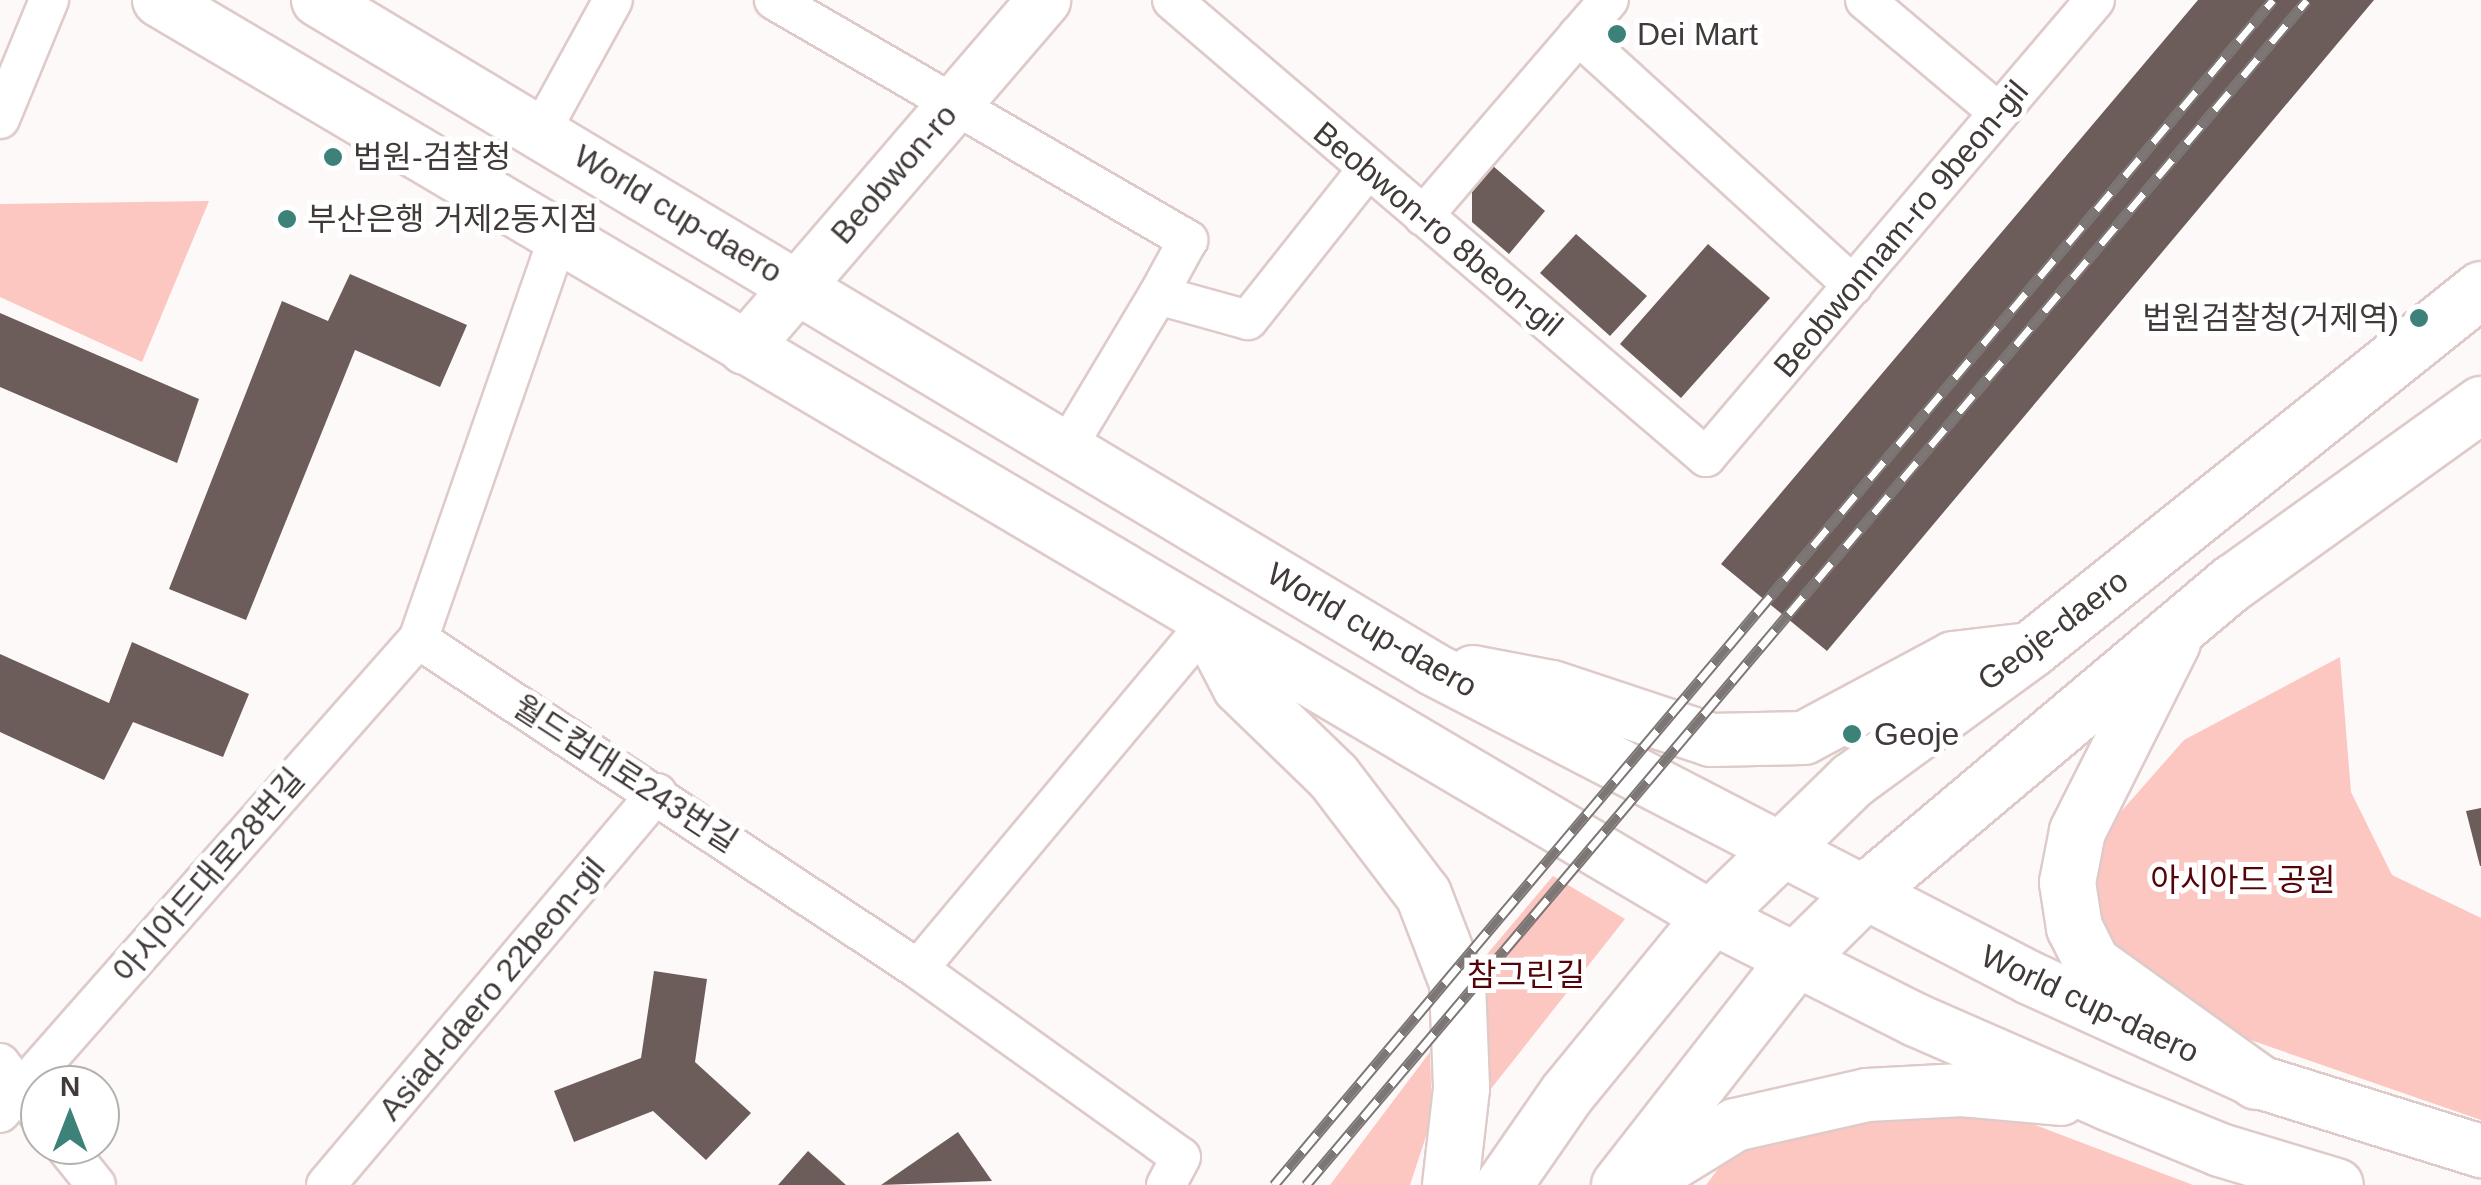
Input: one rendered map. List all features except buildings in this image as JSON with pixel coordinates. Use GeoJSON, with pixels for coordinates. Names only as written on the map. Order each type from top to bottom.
{"type":"FeatureCollection","features":[{"type":"Feature","properties":{"kind":"main road"},"geometry":{"type":"LineString","coordinates":[[159,0],[1207,623],[1710,916],[1794,961],[2108,1104],[2220,1150],[2337,1185]]}},
{"type":"Feature","properties":{"kind":"main road","name":"World cup-daero"},"geometry":{"type":"LineString","coordinates":[[318,0],[1067,446],[1416,660],[1862,894],[2256,1082],[2481,1151]]}},
{"type":"Feature","properties":{"kind":"main road","name":"Beobwon-ro"},"geometry":{"type":"LineString","coordinates":[[745,348],[1044,0]]}},
{"type":"Feature","properties":{"kind":"main road","name":"Geoje-daero"},"geometry":{"type":"LineString","coordinates":[[1503,1185],[1566,1094],[1710,916],[1852,780],[2032,649],[2481,289]]}},
{"type":"Feature","properties":{"kind":"main road"},"geometry":{"type":"LineString","coordinates":[[1619,1185],[1794,961],[1862,894],[2179,626],[2481,404]]}},
{"type":"Feature","properties":{"kind":"main road"},"geometry":{"type":"LineString","coordinates":[[1207,623],[1240,686],[1333,776],[1423,894],[1457,982],[1461,1088],[1450,1185]]}},
{"type":"Feature","properties":{"kind":"main road"},"geometry":{"type":"LineString","coordinates":[[2179,626],[2077,831],[2067,882],[2072,912],[2092,962],[2256,1082]]}},
{"type":"Feature","properties":{"kind":"main road"},"geometry":{"type":"LineString","coordinates":[[1416,660],[1552,688],[1710,740],[1804,738],[1953,658],[2032,649]]}},
{"type":"Feature","properties":{"kind":"main road"},"geometry":{"type":"LineString","coordinates":[[1638,1185],[1735,1125],[1867,1095],[1962,1090],[2108,1104]]}},
{"type":"Feature","properties":{"kind":"street"},"geometry":{"type":"LineString","coordinates":[[0,120],[49,0]]}},
{"type":"Feature","properties":{"kind":"street"},"geometry":{"type":"LineString","coordinates":[[541,131],[613,0]]}},
{"type":"Feature","properties":{"kind":"street"},"geometry":{"type":"LineString","coordinates":[[774,0],[956,102],[1188,240],[1067,446]]}},
{"type":"Feature","properties":{"kind":"street","name":"Beobwon-ro 8beon-gil"},"geometry":{"type":"LineString","coordinates":[[1172,0],[1706,457]]}},
{"type":"Feature","properties":{"kind":"street"},"geometry":{"type":"LineString","coordinates":[[1423,216],[1608,0]]}},
{"type":"Feature","properties":{"kind":"street"},"geometry":{"type":"LineString","coordinates":[[1865,0],[1999,114]]}},
{"type":"Feature","properties":{"kind":"street","name":"Beobwonnam-ro 9beon-gil"},"geometry":{"type":"LineString","coordinates":[[1706,457],[2095,0]]}},
{"type":"Feature","properties":{"kind":"street"},"geometry":{"type":"LineString","coordinates":[[1578,35],[1853,285]]}},
{"type":"Feature","properties":{"kind":"street"},"geometry":{"type":"LineString","coordinates":[[1158,294],[1248,320],[1367,170]]}},
{"type":"Feature","properties":{"kind":"street"},"geometry":{"type":"LineString","coordinates":[[418,639],[559,236]]}},
{"type":"Feature","properties":{"kind":"street"},"geometry":{"type":"LineString","coordinates":[[918,969],[1207,623]]}},
{"type":"Feature","properties":{"kind":"street","name":"월드컵대로243번길"},"geometry":{"type":"LineString","coordinates":[[418,639],[657,793],[918,969],[1173,1171]]}},
{"type":"Feature","properties":{"kind":"street","name":"아시아드대로28번길"},"geometry":{"type":"LineString","coordinates":[[15,1096],[418,639]]}},
{"type":"Feature","properties":{"kind":"street","name":"Asiad-daero 22beon-gil"},"geometry":{"type":"LineString","coordinates":[[326,1185],[657,793]]}},
{"type":"Feature","properties":{"kind":"street"},"geometry":{"type":"LineString","coordinates":[[80,1165],[96,1185]]}},
{"type":"Feature","properties":{"kind":"green space"},"geometry":{"type":"Polygon","coordinates":[[[209,201],[142,362],[0,297],[0,204],[209,201]]]}},
{"type":"Feature","properties":{"kind":"green space","name":"아시아드 공원"},"geometry":{"type":"Polygon","coordinates":[[[2340,657],[2351,792],[2392,875],[2481,918],[2481,1120],[2233,1034],[2114,964],[2089,914],[2089,848],[2184,740],[2340,657]]]}},
{"type":"Feature","properties":{"kind":"green space","name":"참그린길"},"geometry":{"type":"Polygon","coordinates":[[[1553,876],[1625,919],[1475,1109],[1472,972],[1553,876]]]}},
{"type":"Feature","properties":{"kind":"green space","name":"참그린길"},"geometry":{"type":"Polygon","coordinates":[[[1430,1052],[1432,1118],[1410,1185],[1330,1185],[1430,1052]]]}},
{"type":"Feature","properties":{"kind":"green space"},"geometry":{"type":"Polygon","coordinates":[[[1867,1110],[2022,1120],[2193,1185],[1706,1185],[1727,1157],[1867,1110]]]}},
{"type":"Feature","properties":{"kind":"railway"},"geometry":{"type":"LineString","coordinates":[[1274,1185],[2273,0]]}},
{"type":"Feature","properties":{"kind":"railway"},"geometry":{"type":"LineString","coordinates":[[1306,1185],[2307,0]]}},
{"type":"Feature","properties":{"kind":"place","name":"Dei Mart"},"geometry":{"type":"Point","coordinates":[1617,34]}},
{"type":"Feature","properties":{"kind":"place","name":"법원-검찰청"},"geometry":{"type":"Point","coordinates":[333,157]}},
{"type":"Feature","properties":{"kind":"place","name":"부산은행 거제2동지점"},"geometry":{"type":"Point","coordinates":[287,219]}},
{"type":"Feature","properties":{"kind":"place","name":"법원검찰청(거제역)"},"geometry":{"type":"Point","coordinates":[2419,318]}},
{"type":"Feature","properties":{"kind":"place","name":"Geoje"},"geometry":{"type":"Point","coordinates":[1852,734]}}]}
